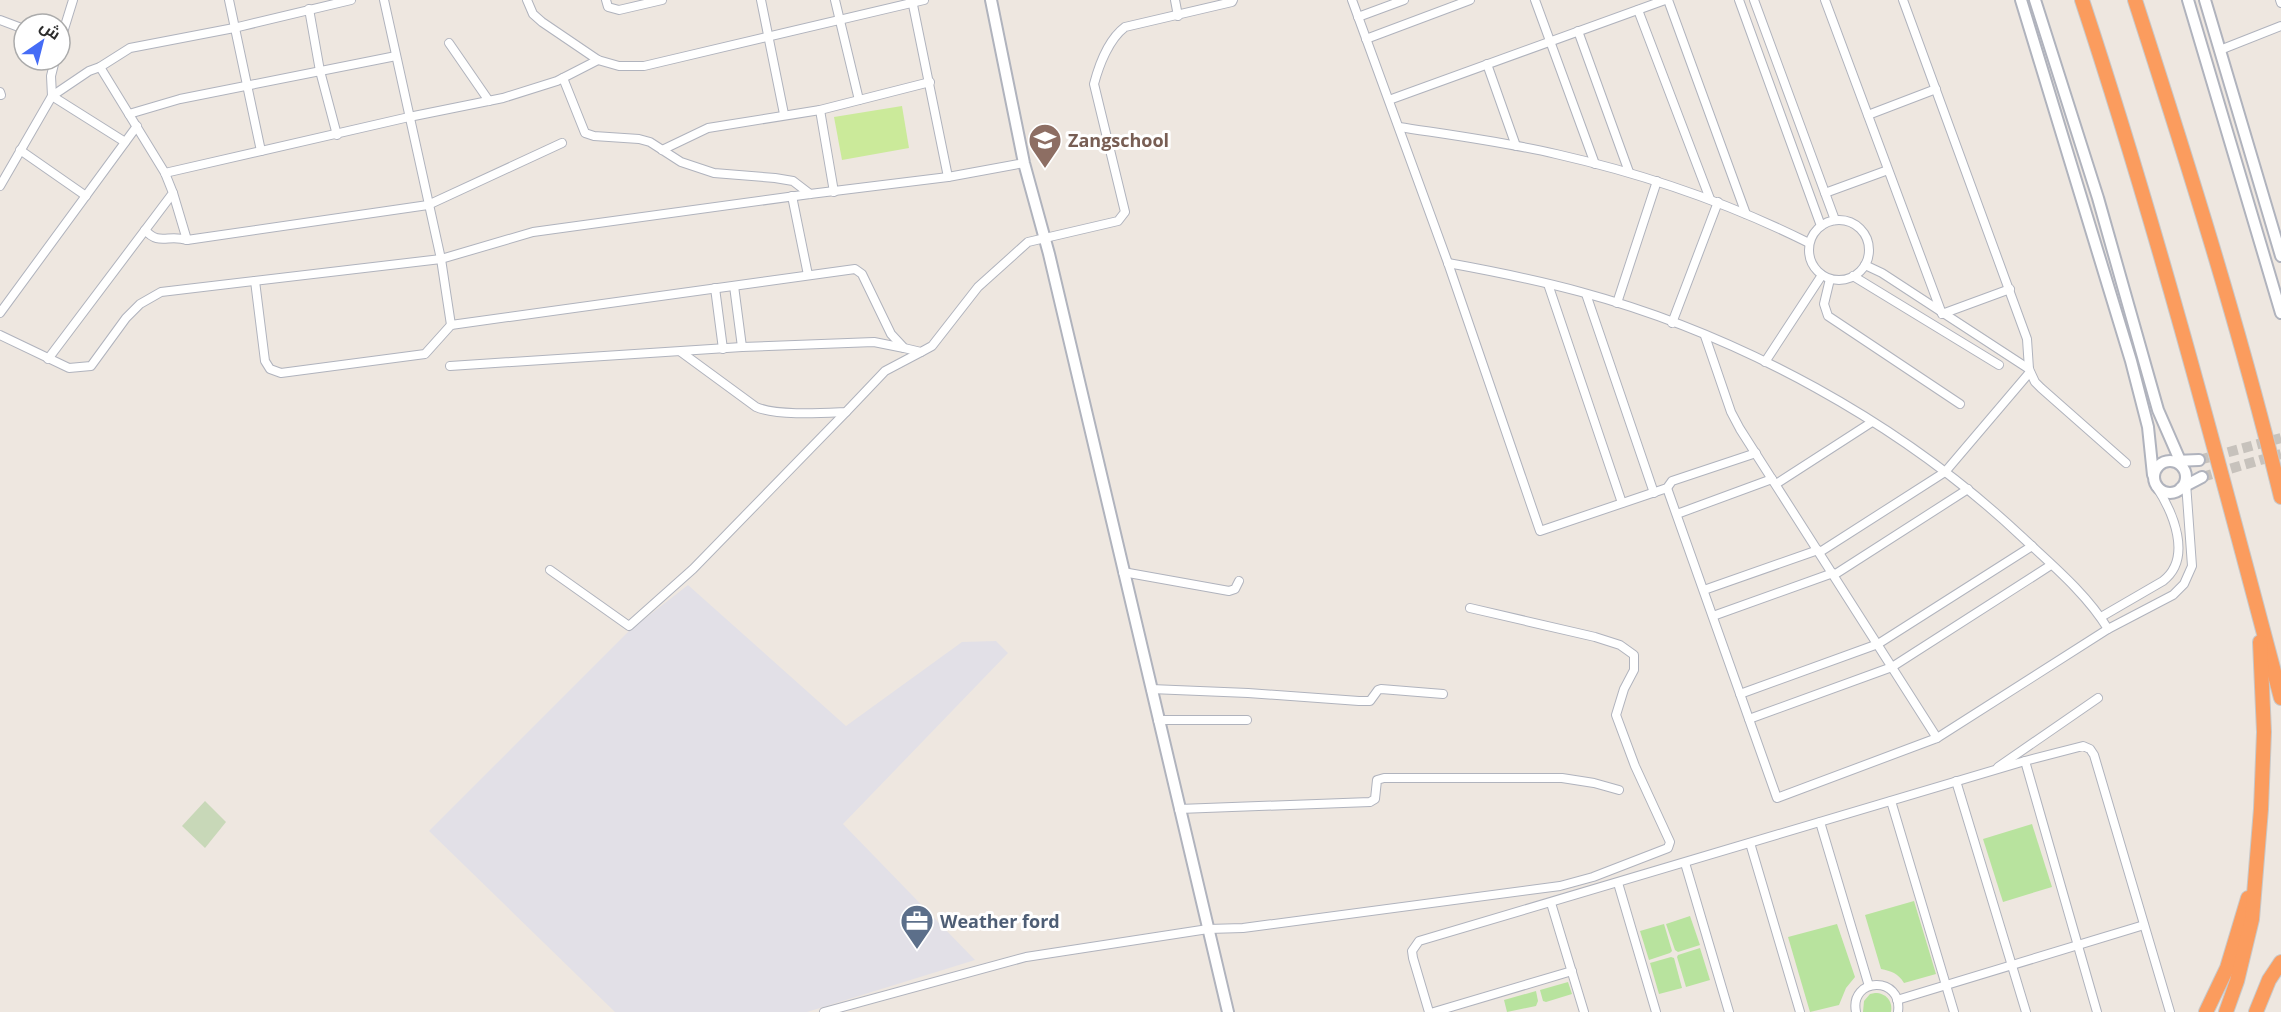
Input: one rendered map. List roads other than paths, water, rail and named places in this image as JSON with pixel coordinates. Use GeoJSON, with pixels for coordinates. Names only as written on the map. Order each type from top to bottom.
{"type":"FeatureCollection","features":[{"type":"Feature","properties":{"kind":"highway"},"geometry":{"type":"LineString","coordinates":[[2082,0],[2170,285],[2281,698]]}},
{"type":"Feature","properties":{"kind":"highway"},"geometry":{"type":"LineString","coordinates":[[2135,0],[2188,166],[2265,432],[2281,497]]}},
{"type":"Feature","properties":{"kind":"highway"},"geometry":{"type":"LineString","coordinates":[[2265,432],[2281,455]]}},
{"type":"Feature","properties":{"kind":"highway"},"geometry":{"type":"LineString","coordinates":[[2226,1012],[2247,947],[2252,919],[2261,809],[2264,732],[2259,616]]}},
{"type":"Feature","properties":{"kind":"highway"},"geometry":{"type":"LineString","coordinates":[[2206,1012],[2227,968],[2254,876]]}},
{"type":"Feature","properties":{"kind":"highway"},"geometry":{"type":"LineString","coordinates":[[2256,1012],[2281,962]]}},
{"type":"Feature","properties":{"kind":"street"},"geometry":{"type":"LineString","coordinates":[[229,0],[261,151]]}},
{"type":"Feature","properties":{"kind":"street"},"geometry":{"type":"LineString","coordinates":[[0,186],[52,96],[89,71],[100,67],[130,48],[234,28],[351,0]]}},
{"type":"Feature","properties":{"kind":"street"},"geometry":{"type":"LineString","coordinates":[[384,0],[441,259],[451,325]]}},
{"type":"Feature","properties":{"kind":"street"},"geometry":{"type":"LineString","coordinates":[[527,0],[533,14],[542,22],[598,60],[619,66],[644,66],[924,0]]}},
{"type":"Feature","properties":{"kind":"street"},"geometry":{"type":"LineString","coordinates":[[606,0],[608,7],[619,10],[662,0]]}},
{"type":"Feature","properties":{"kind":"street"},"geometry":{"type":"LineString","coordinates":[[760,0],[784,114]]}},
{"type":"Feature","properties":{"kind":"street"},"geometry":{"type":"LineString","coordinates":[[835,0],[859,100]]}},
{"type":"Feature","properties":{"kind":"street"},"geometry":{"type":"LineString","coordinates":[[991,0],[1024,163],[1045,237],[1228,1012]]}},
{"type":"Feature","properties":{"kind":"street"},"geometry":{"type":"LineString","coordinates":[[1175,0],[1178,16]]}},
{"type":"Feature","properties":{"kind":"street"},"geometry":{"type":"LineString","coordinates":[[550,570],[629,626],[693,569],[885,371],[932,346],[978,287],[1028,242],[1118,221],[1125,212],[1094,84],[1097,70],[1118,32],[1125,27],[1178,16],[1233,0]]}},
{"type":"Feature","properties":{"kind":"street"},"geometry":{"type":"LineString","coordinates":[[1352,0],[1448,263],[1540,531],[1654,493],[1667,488],[1672,481],[1756,453]]}},
{"type":"Feature","properties":{"kind":"street"},"geometry":{"type":"LineString","coordinates":[[1358,17],[1404,0]]}},
{"type":"Feature","properties":{"kind":"street"},"geometry":{"type":"LineString","coordinates":[[1366,39],[1470,0]]}},
{"type":"Feature","properties":{"kind":"street"},"geometry":{"type":"LineString","coordinates":[[1535,0],[1595,164]]}},
{"type":"Feature","properties":{"kind":"street"},"geometry":{"type":"LineString","coordinates":[[1389,100],[1666,0],[1746,214]]}},
{"type":"Feature","properties":{"kind":"street"},"geometry":{"type":"LineString","coordinates":[[1739,0],[1821,226]]}},
{"type":"Feature","properties":{"kind":"street"},"geometry":{"type":"LineString","coordinates":[[1754,0],[1835,220]]}},
{"type":"Feature","properties":{"kind":"street"},"geometry":{"type":"LineString","coordinates":[[1825,0],[1942,314]]}},
{"type":"Feature","properties":{"kind":"street"},"geometry":{"type":"LineString","coordinates":[[1903,0],[2010,289],[2027,339],[2030,371],[2041,388],[2126,463]]}},
{"type":"Feature","properties":{"kind":"street"},"geometry":{"type":"LineString","coordinates":[[2021,0],[2131,361],[2148,427],[2155,481],[2176,529],[2178,551],[2175,568],[2170,576],[2101,617]]}},
{"type":"Feature","properties":{"kind":"street"},"geometry":{"type":"LineString","coordinates":[[1667,488],[1777,798],[1937,738],[2108,629],[2173,595],[2187,580],[2192,560],[2184,485],[2186,474],[2158,410],[2098,198],[2036,0]]}},
{"type":"Feature","properties":{"kind":"street"},"geometry":{"type":"LineString","coordinates":[[2188,0],[2281,313]]}},
{"type":"Feature","properties":{"kind":"street"},"geometry":{"type":"LineString","coordinates":[[2205,0],[2281,256]]}},
{"type":"Feature","properties":{"kind":"street"},"geometry":{"type":"LineString","coordinates":[[913,1],[948,177]]}},
{"type":"Feature","properties":{"kind":"street"},"geometry":{"type":"LineString","coordinates":[[309,9],[320,71],[337,135]]}},
{"type":"Feature","properties":{"kind":"street"},"geometry":{"type":"LineString","coordinates":[[1638,10],[1714,200],[1672,323]]}},
{"type":"Feature","properties":{"kind":"street"},"geometry":{"type":"LineString","coordinates":[[2220,50],[2281,26]]}},
{"type":"Feature","properties":{"kind":"street"},"geometry":{"type":"LineString","coordinates":[[1578,32],[1629,172]]}},
{"type":"Feature","properties":{"kind":"street"},"geometry":{"type":"LineString","coordinates":[[449,43],[489,101]]}},
{"type":"Feature","properties":{"kind":"street"},"geometry":{"type":"LineString","coordinates":[[129,114],[180,99],[396,56]]}},
{"type":"Feature","properties":{"kind":"street"},"geometry":{"type":"LineString","coordinates":[[165,172],[489,101],[563,78],[598,60]]}},
{"type":"Feature","properties":{"kind":"street"},"geometry":{"type":"LineString","coordinates":[[1486,64],[1516,146]]}},
{"type":"Feature","properties":{"kind":"street"},"geometry":{"type":"LineString","coordinates":[[100,67],[165,172],[187,240]]}},
{"type":"Feature","properties":{"kind":"street"},"geometry":{"type":"LineString","coordinates":[[52,72],[52,96]]}},
{"type":"Feature","properties":{"kind":"street"},"geometry":{"type":"LineString","coordinates":[[563,78],[585,134],[639,139],[650,142],[681,162],[714,173],[793,181],[810,194]]}},
{"type":"Feature","properties":{"kind":"street"},"geometry":{"type":"LineString","coordinates":[[662,150],[708,128],[820,110],[930,82]]}},
{"type":"Feature","properties":{"kind":"street"},"geometry":{"type":"LineString","coordinates":[[1868,115],[1936,89]]}},
{"type":"Feature","properties":{"kind":"street"},"geometry":{"type":"LineString","coordinates":[[52,96],[125,142]]}},
{"type":"Feature","properties":{"kind":"street"},"geometry":{"type":"LineString","coordinates":[[820,110],[834,192]]}},
{"type":"Feature","properties":{"kind":"street"},"geometry":{"type":"LineString","coordinates":[[0,313],[137,126]]}},
{"type":"Feature","properties":{"kind":"street"},"geometry":{"type":"LineString","coordinates":[[1399,127],[1516,146],[1629,172],[1714,200],[1809,243]]}},
{"type":"Feature","properties":{"kind":"street"},"geometry":{"type":"LineString","coordinates":[[145,230],[152,238],[159,240],[178,237],[187,240],[428,205],[562,143]]}},
{"type":"Feature","properties":{"kind":"street"},"geometry":{"type":"LineString","coordinates":[[20,150],[86,196]]}},
{"type":"Feature","properties":{"kind":"street"},"geometry":{"type":"LineString","coordinates":[[0,335],[69,368],[91,366],[126,318],[140,304],[162,292],[441,259],[533,232],[948,177],[1024,163]]}},
{"type":"Feature","properties":{"kind":"street"},"geometry":{"type":"LineString","coordinates":[[1825,193],[1888,170]]}},
{"type":"Feature","properties":{"kind":"street"},"geometry":{"type":"LineString","coordinates":[[1617,303],[1657,181]]}},
{"type":"Feature","properties":{"kind":"street"},"geometry":{"type":"LineString","coordinates":[[48,359],[173,193]]}},
{"type":"Feature","properties":{"kind":"street"},"geometry":{"type":"LineString","coordinates":[[792,196],[808,275]]}},
{"type":"Feature","properties":{"kind":"street"},"geometry":{"type":"LineString","coordinates":[[1835,220],[1851,223],[1865,235],[1869,249],[1865,265],[1853,276],[1845,279],[1830,279],[1822,275],[1810,260],[1809,243],[1814,233],[1821,226],[1835,220]]}},
{"type":"Feature","properties":{"kind":"street"},"geometry":{"type":"LineString","coordinates":[[1448,263],[1548,284],[1617,303],[1705,336],[1765,362],[1872,422],[1968,489],[2032,546],[2101,617],[2108,629]]}},
{"type":"Feature","properties":{"kind":"street"},"geometry":{"type":"LineString","coordinates":[[1865,265],[1882,273],[2030,371]]}},
{"type":"Feature","properties":{"kind":"street"},"geometry":{"type":"LineString","coordinates":[[255,281],[265,361],[270,369],[281,373],[425,354],[451,325],[855,269],[862,274],[891,334],[904,348]]}},
{"type":"Feature","properties":{"kind":"street"},"geometry":{"type":"LineString","coordinates":[[1765,362],[1822,275]]}},
{"type":"Feature","properties":{"kind":"street"},"geometry":{"type":"LineString","coordinates":[[1853,276],[1999,365]]}},
{"type":"Feature","properties":{"kind":"street"},"geometry":{"type":"LineString","coordinates":[[1830,279],[1824,304],[1828,316],[1960,404]]}},
{"type":"Feature","properties":{"kind":"street"},"geometry":{"type":"LineString","coordinates":[[1548,284],[1622,503]]}},
{"type":"Feature","properties":{"kind":"street"},"geometry":{"type":"LineString","coordinates":[[734,286],[742,347]]}},
{"type":"Feature","properties":{"kind":"street"},"geometry":{"type":"LineString","coordinates":[[715,288],[723,349]]}},
{"type":"Feature","properties":{"kind":"street"},"geometry":{"type":"LineString","coordinates":[[1942,314],[2010,289]]}},
{"type":"Feature","properties":{"kind":"street"},"geometry":{"type":"LineString","coordinates":[[1586,294],[1654,493]]}},
{"type":"Feature","properties":{"kind":"street"},"geometry":{"type":"LineString","coordinates":[[1705,336],[1731,412],[1937,738]]}},
{"type":"Feature","properties":{"kind":"street"},"geometry":{"type":"LineString","coordinates":[[450,366],[742,347],[874,342],[921,352]]}},
{"type":"Feature","properties":{"kind":"street"},"geometry":{"type":"LineString","coordinates":[[681,352],[762,410],[846,412]]}},
{"type":"Feature","properties":{"kind":"street"},"geometry":{"type":"LineString","coordinates":[[1704,590],[1819,551],[1945,472],[2030,371]]}},
{"type":"Feature","properties":{"kind":"street"},"geometry":{"type":"LineString","coordinates":[[1677,514],[1774,481],[1872,422]]}},
{"type":"Feature","properties":{"kind":"street"},"geometry":{"type":"LineString","coordinates":[[2199,460],[2160,463],[2155,481],[2160,490],[2171,493],[2202,477]]}},
{"type":"Feature","properties":{"kind":"street"},"geometry":{"type":"LineString","coordinates":[[1713,616],[1834,574],[1968,489]]}},
{"type":"Feature","properties":{"kind":"street"},"geometry":{"type":"LineString","coordinates":[[1740,694],[1878,644],[2032,546]]}},
{"type":"Feature","properties":{"kind":"street"},"geometry":{"type":"LineString","coordinates":[[1749,719],[1892,667],[2051,565]]}},
{"type":"Feature","properties":{"kind":"street"},"geometry":{"type":"LineString","coordinates":[[1123,572],[1229,591],[1234,589],[1239,581]]}},
{"type":"Feature","properties":{"kind":"street"},"geometry":{"type":"LineString","coordinates":[[824,1012],[1026,957],[1208,929],[1243,928],[1560,886],[1593,877],[1668,848],[1670,842],[1635,766],[1616,715],[1624,689],[1634,670],[1634,655],[1620,645],[1595,637],[1470,609]]}},
{"type":"Feature","properties":{"kind":"street"},"geometry":{"type":"LineString","coordinates":[[1151,689],[1359,701],[1371,701],[1378,690],[1443,694]]}},
{"type":"Feature","properties":{"kind":"street"},"geometry":{"type":"LineString","coordinates":[[1987,772],[1995,770],[2016,752],[2098,698]]}},
{"type":"Feature","properties":{"kind":"street"},"geometry":{"type":"LineString","coordinates":[[1158,720],[1247,720]]}},
{"type":"Feature","properties":{"kind":"street"},"geometry":{"type":"LineString","coordinates":[[1429,1012],[1412,951],[1419,941],[1956,781],[2083,746],[2092,752],[2170,1012]]}},
{"type":"Feature","properties":{"kind":"street"},"geometry":{"type":"LineString","coordinates":[[2025,761],[2097,1012]]}},
{"type":"Feature","properties":{"kind":"street"},"geometry":{"type":"LineString","coordinates":[[1179,809],[1370,802],[1375,799],[1377,780],[1384,778],[1562,778],[1619,790]]}},
{"type":"Feature","properties":{"kind":"street"},"geometry":{"type":"LineString","coordinates":[[1956,781],[2026,1012]]}},
{"type":"Feature","properties":{"kind":"street"},"geometry":{"type":"LineString","coordinates":[[1891,801],[1954,1012]]}},
{"type":"Feature","properties":{"kind":"street"},"geometry":{"type":"LineString","coordinates":[[1820,822],[1869,986]]}},
{"type":"Feature","properties":{"kind":"street"},"geometry":{"type":"LineString","coordinates":[[1750,843],[1800,1012]]}},
{"type":"Feature","properties":{"kind":"street"},"geometry":{"type":"LineString","coordinates":[[1684,863],[1729,1012]]}},
{"type":"Feature","properties":{"kind":"street"},"geometry":{"type":"LineString","coordinates":[[1618,883],[1656,1012]]}},
{"type":"Feature","properties":{"kind":"street"},"geometry":{"type":"LineString","coordinates":[[1551,903],[1584,1012]]}},
{"type":"Feature","properties":{"kind":"street"},"geometry":{"type":"LineString","coordinates":[[1897,1000],[2144,925]]}},
{"type":"Feature","properties":{"kind":"street"},"geometry":{"type":"LineString","coordinates":[[1434,1012],[1572,971]]}},
{"type":"Feature","properties":{"kind":"street"},"geometry":{"type":"LineString","coordinates":[[1856,1012],[1856,1000],[1859,994],[1869,986],[1883,986],[1894,994],[1898,1012]]}},
{"type":"Feature","properties":{"kind":"tunnel"},"geometry":{"type":"LineString","coordinates":[[2199,460],[2281,438]]}},
{"type":"Feature","properties":{"kind":"tunnel"},"geometry":{"type":"LineString","coordinates":[[2202,477],[2281,454]]}},
{"type":"Feature","properties":{"kind":"place","name":"Zangschool"},"geometry":{"type":"Point","coordinates":[1045,169]}},
{"type":"Feature","properties":{"kind":"place","name":"Weather ford"},"geometry":{"type":"Point","coordinates":[917,950]}}]}
